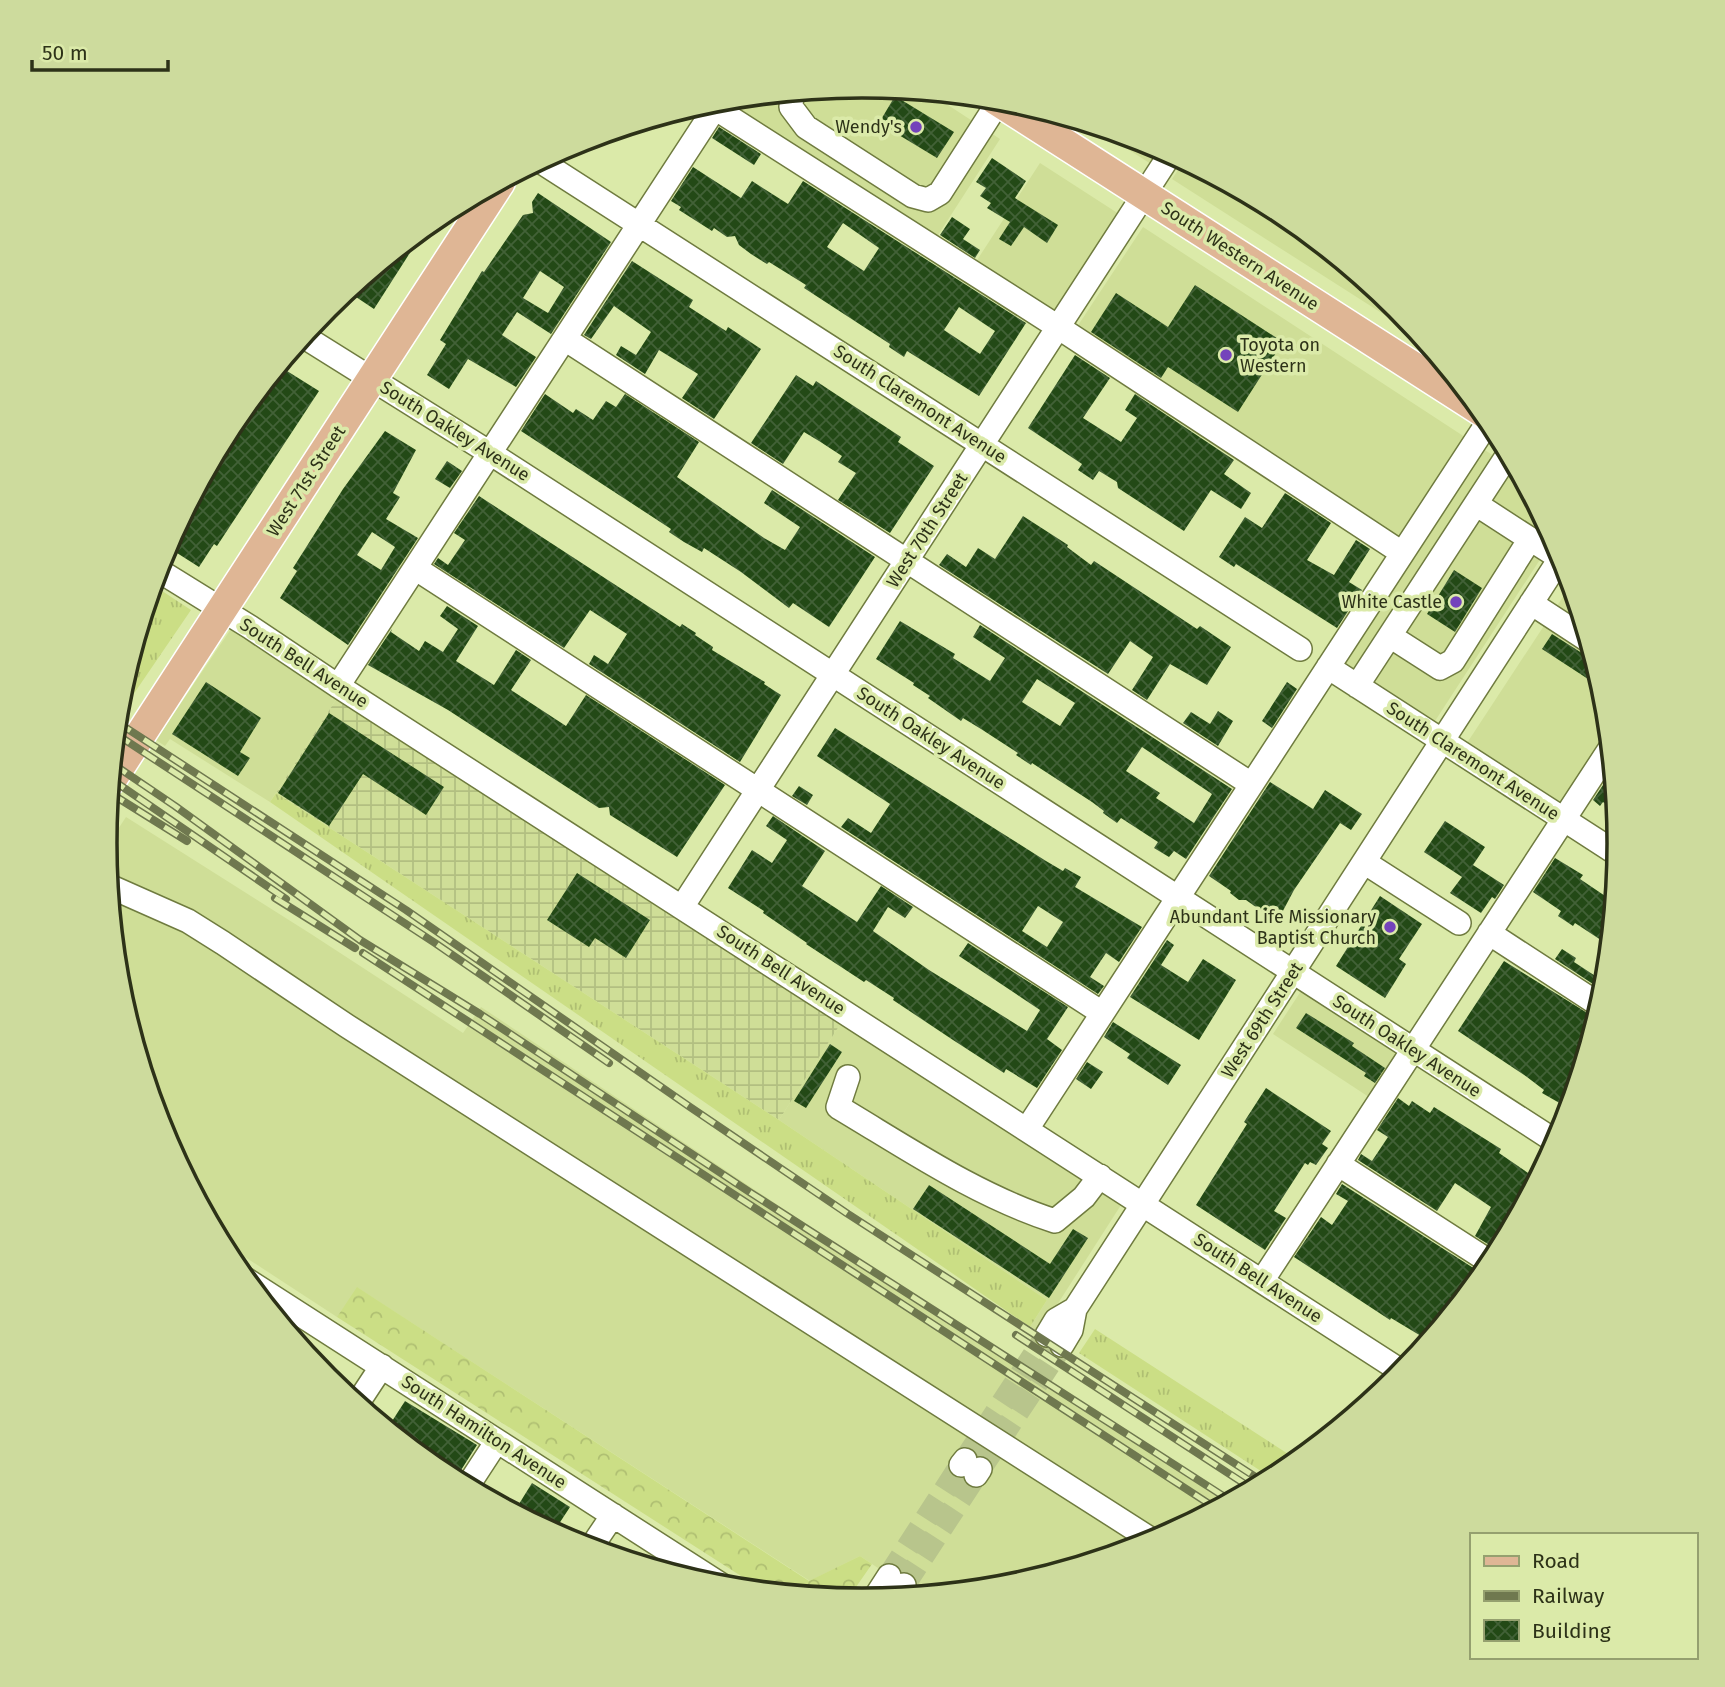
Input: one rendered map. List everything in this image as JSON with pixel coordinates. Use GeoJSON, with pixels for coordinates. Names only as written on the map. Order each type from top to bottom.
{"type":"FeatureCollection","features":[{"type":"Feature","properties":{"kind":"main road","name":"South Western Avenue"},"geometry":{"type":"LineString","coordinates":[[1020,115],[1458,396]]}},
{"type":"Feature","properties":{"kind":"main road","name":"West 71st Street"},"geometry":{"type":"LineString","coordinates":[[122,764],[489,198]]}},
{"type":"Feature","properties":{"kind":"street"},"geometry":{"type":"LineString","coordinates":[[791,102],[791,107],[806,127],[913,196],[928,200],[940,192],[991,109]]}},
{"type":"Feature","properties":{"kind":"street"},"geometry":{"type":"LineString","coordinates":[[721,111],[1058,327],[1402,553]]}},
{"type":"Feature","properties":{"kind":"street"},"geometry":{"type":"LineString","coordinates":[[338,686],[640,224],[705,115]]}},
{"type":"Feature","properties":{"kind":"street","name":"West 70th Street"},"geometry":{"type":"LineString","coordinates":[[682,906],[1165,163]]}},
{"type":"Feature","properties":{"kind":"street","name":"South Claremont Avenue"},"geometry":{"type":"LineString","coordinates":[[550,167],[1300,649]]}},
{"type":"Feature","properties":{"kind":"street"},"geometry":{"type":"LineString","coordinates":[[565,338],[1251,784]]}},
{"type":"Feature","properties":{"kind":"street","name":"South Oakley Avenue"},"geometry":{"type":"LineString","coordinates":[[312,342],[371,380],[399,394],[1548,1136]]}},
{"type":"Feature","properties":{"kind":"street"},"geometry":{"type":"LineString","coordinates":[[1027,1129],[1483,430]]}},
{"type":"Feature","properties":{"kind":"street"},"geometry":{"type":"LineString","coordinates":[[1357,686],[1503,463]]}},
{"type":"Feature","properties":{"kind":"street"},"geometry":{"type":"LineString","coordinates":[[1476,504],[1546,548]]}},
{"type":"Feature","properties":{"kind":"street"},"geometry":{"type":"LineString","coordinates":[[1390,636],[1440,668],[1452,660],[1530,539]]}},
{"type":"Feature","properties":{"kind":"street","name":"West 69th Street"},"geometry":{"type":"LineString","coordinates":[[1054,1340],[1056,1320],[1074,1309],[1554,567]]}},
{"type":"Feature","properties":{"kind":"street"},"geometry":{"type":"LineString","coordinates":[[415,568],[1102,1013]]}},
{"type":"Feature","properties":{"kind":"street","name":"South Bell Avenue"},"geometry":{"type":"LineString","coordinates":[[167,576],[1394,1367]]}},
{"type":"Feature","properties":{"kind":"street"},"geometry":{"type":"LineString","coordinates":[[1531,603],[1575,625]]}},
{"type":"Feature","properties":{"kind":"street","name":"South Claremont Avenue"},"geometry":{"type":"LineString","coordinates":[[1328,667],[1608,848]]}},
{"type":"Feature","properties":{"kind":"street"},"geometry":{"type":"LineString","coordinates":[[1262,1281],[1603,759]]}},
{"type":"Feature","properties":{"kind":"street"},"geometry":{"type":"LineString","coordinates":[[1364,862],[1459,923]]}},
{"type":"Feature","properties":{"kind":"street"},"geometry":{"type":"LineString","coordinates":[[119,890],[188,921],[223,943],[347,1026],[1143,1534]]}},
{"type":"Feature","properties":{"kind":"street"},"geometry":{"type":"LineString","coordinates":[[1489,933],[1591,1000]]}},
{"type":"Feature","properties":{"kind":"street"},"geometry":{"type":"LineString","coordinates":[[848,1077],[838,1107],[1016,1208],[1055,1221],[1084,1197],[1100,1176]]}},
{"type":"Feature","properties":{"kind":"street"},"geometry":{"type":"LineString","coordinates":[[1338,1164],[1482,1257]]}},
{"type":"Feature","properties":{"kind":"street","name":"South Hamilton Avenue"},"geometry":{"type":"LineString","coordinates":[[276,1303],[382,1366],[698,1571]]}},
{"type":"Feature","properties":{"kind":"street"},"geometry":{"type":"LineString","coordinates":[[363,1396],[382,1366]]}},
{"type":"Feature","properties":{"kind":"street"},"geometry":{"type":"LineString","coordinates":[[473,1478],[497,1441]]}},
{"type":"Feature","properties":{"kind":"street"},"geometry":{"type":"LineString","coordinates":[[596,1539],[612,1515]]}},
{"type":"Feature","properties":{"kind":"shaded area"},"geometry":{"type":"Polygon","coordinates":[[[862,98],[944,103],[1000,139],[931,246],[730,110],[765,104],[862,98]]]}},
{"type":"Feature","properties":{"kind":"shaded area"},"geometry":{"type":"Polygon","coordinates":[[[1122,145],[1155,158],[1151,164],[1122,145]]]}},
{"type":"Feature","properties":{"kind":"shaded area"},"geometry":{"type":"Polygon","coordinates":[[[1040,163],[1119,214],[1051,323],[970,271],[1040,163]]]}},
{"type":"Feature","properties":{"kind":"shaded area"},"geometry":{"type":"Polygon","coordinates":[[[1179,169],[1235,198],[1277,224],[1354,283],[1395,322],[1172,179],[1179,169]]]}},
{"type":"Feature","properties":{"kind":"shaded area"},"geometry":{"type":"Polygon","coordinates":[[[1143,227],[1502,461],[1547,549],[1435,721],[1335,656],[1402,554],[1071,336],[1143,227]]]}},
{"type":"Feature","properties":{"kind":"shaded area"},"geometry":{"type":"Polygon","coordinates":[[[1564,594],[1583,651],[1594,698],[1603,759],[1570,808],[1467,743],[1564,594]]]}},
{"type":"Feature","properties":{"kind":"shaded area"},"geometry":{"type":"Polygon","coordinates":[[[231,629],[337,698],[270,802],[170,739],[165,746],[156,740],[231,629]]]}},
{"type":"Feature","properties":{"kind":"shaded area"},"geometry":{"type":"Polygon","coordinates":[[[337,698],[841,1023],[779,1120],[276,793],[337,698]]]}},
{"type":"Feature","properties":{"kind":"shaded area"},"geometry":{"type":"Polygon","coordinates":[[[126,817],[463,1033],[481,1007],[857,1258],[1224,1495],[1148,1532],[1055,1564],[1008,1575],[960,1583],[907,1587],[860,1556],[810,1581],[358,1288],[337,1317],[241,1254],[194,1173],[174,1129],[142,1036],[131,989],[123,941],[118,830],[126,817]]]}},
{"type":"Feature","properties":{"kind":"shaded area"},"geometry":{"type":"Polygon","coordinates":[[[1301,991],[1406,1060],[1378,1103],[1273,1034],[1301,991]]]}},
{"type":"Feature","properties":{"kind":"shaded area"},"geometry":{"type":"Polygon","coordinates":[[[841,1023],[1121,1205],[1039,1333],[1030,1327],[1047,1300],[779,1120],[841,1023]]]}},
{"type":"Feature","properties":{"kind":"green space"},"geometry":{"type":"Polygon","coordinates":[[[162,591],[191,610],[131,698],[142,651],[162,591]]]}},
{"type":"Feature","properties":{"kind":"green space"},"geometry":{"type":"Polygon","coordinates":[[[276,793],[779,1120],[1047,1300],[1030,1327],[270,802],[276,793]]]}},
{"type":"Feature","properties":{"kind":"green space"},"geometry":{"type":"Polygon","coordinates":[[[357,1287],[809,1581],[860,1556],[872,1564],[855,1589],[747,1580],[337,1317],[357,1287]]]}},
{"type":"Feature","properties":{"kind":"green space"},"geometry":{"type":"Polygon","coordinates":[[[1095,1329],[1289,1454],[1262,1472],[1079,1353],[1095,1329]]]}},
{"type":"Feature","properties":{"kind":"building","name":"Wendy's"},"geometry":{"type":"Polygon","coordinates":[[[893,99],[901,100],[954,132],[937,158],[879,123],[893,99]]]}},
{"type":"Feature","properties":{"kind":"building"},"geometry":{"type":"Polygon","coordinates":[[[719,127],[761,154],[754,165],[712,138],[719,127]]]}},
{"type":"Feature","properties":{"kind":"building"},"geometry":{"type":"Polygon","coordinates":[[[992,158],[1026,181],[1015,198],[1058,225],[1047,243],[1024,227],[1011,246],[999,239],[1010,222],[987,208],[991,203],[980,196],[986,188],[976,182],[992,158]]]}},
{"type":"Feature","properties":{"kind":"building"},"geometry":{"type":"Polygon","coordinates":[[[693,167],[741,198],[752,181],[788,204],[803,181],[1026,323],[979,396],[907,351],[904,357],[889,347],[890,344],[804,288],[806,285],[751,254],[739,245],[735,236],[727,237],[714,228],[712,231],[679,210],[681,207],[671,201],[693,167]],[[843,223],[827,247],[864,271],[879,248],[843,223]],[[959,307],[944,330],[980,354],[995,331],[959,307]]]}},
{"type":"Feature","properties":{"kind":"building"},"geometry":{"type":"Polygon","coordinates":[[[538,193],[611,242],[551,334],[517,312],[502,335],[536,357],[516,387],[468,359],[449,389],[427,375],[446,344],[440,340],[482,271],[484,272],[523,215],[533,213],[532,202],[538,193]],[[540,271],[523,298],[548,313],[564,287],[540,271]]]}},
{"type":"Feature","properties":{"kind":"building"},"geometry":{"type":"Polygon","coordinates":[[[952,217],[970,229],[963,239],[980,250],[975,258],[940,235],[952,217]]]}},
{"type":"Feature","properties":{"kind":"building"},"geometry":{"type":"Polygon","coordinates":[[[412,250],[374,309],[356,297],[412,250]]]}},
{"type":"Feature","properties":{"kind":"building"},"geometry":{"type":"Polygon","coordinates":[[[632,261],[693,300],[689,307],[726,331],[728,327],[761,349],[714,419],[682,398],[698,374],[659,350],[645,374],[616,355],[621,346],[636,355],[651,332],[614,306],[591,339],[584,335],[632,261]]]}},
{"type":"Feature","properties":{"kind":"building"},"geometry":{"type":"Polygon","coordinates":[[[1195,285],[1283,342],[1238,412],[1168,367],[1161,378],[1091,332],[1116,293],[1168,327],[1195,285]]]}},
{"type":"Feature","properties":{"kind":"building"},"geometry":{"type":"Polygon","coordinates":[[[1075,355],[1110,378],[1083,418],[1121,442],[1137,418],[1125,410],[1135,394],[1234,460],[1224,474],[1251,493],[1241,509],[1211,490],[1184,531],[1118,488],[1117,482],[1099,471],[1093,480],[1078,470],[1082,464],[1028,428],[1075,355]]]}},
{"type":"Feature","properties":{"kind":"building"},"geometry":{"type":"Polygon","coordinates":[[[287,371],[319,391],[217,546],[214,544],[199,567],[176,553],[217,471],[243,429],[287,371]]]}},
{"type":"Feature","properties":{"kind":"building"},"geometry":{"type":"Polygon","coordinates":[[[796,375],[813,386],[816,381],[901,437],[898,442],[934,466],[890,533],[838,500],[856,473],[838,462],[842,456],[819,441],[804,432],[783,464],[751,443],[796,375]]]}},
{"type":"Feature","properties":{"kind":"building"},"geometry":{"type":"Polygon","coordinates":[[[545,394],[573,413],[576,409],[593,420],[606,401],[616,407],[625,394],[699,442],[677,477],[764,538],[785,550],[800,527],[764,503],[772,490],[875,557],[829,627],[793,603],[789,608],[741,572],[704,548],[702,552],[684,542],[669,532],[671,529],[521,431],[545,394]]]}},
{"type":"Feature","properties":{"kind":"building"},"geometry":{"type":"Polygon","coordinates":[[[385,431],[416,450],[393,493],[400,497],[386,519],[418,538],[348,645],[280,598],[297,571],[293,568],[343,489],[385,431]],[[372,532],[357,555],[381,570],[395,547],[372,532]]]}},
{"type":"Feature","properties":{"kind":"building"},"geometry":{"type":"Polygon","coordinates":[[[447,461],[462,471],[450,488],[435,479],[447,461]]]}},
{"type":"Feature","properties":{"kind":"building"},"geometry":{"type":"Polygon","coordinates":[[[1285,493],[1331,523],[1307,560],[1334,575],[1356,540],[1370,549],[1349,582],[1362,590],[1337,628],[1236,564],[1234,567],[1219,557],[1245,517],[1262,528],[1285,493]]]}},
{"type":"Feature","properties":{"kind":"building"},"geometry":{"type":"Polygon","coordinates":[[[479,496],[680,627],[682,624],[696,633],[695,635],[713,647],[712,650],[765,682],[764,684],[781,695],[740,762],[589,664],[594,655],[608,664],[627,634],[590,610],[564,648],[434,564],[438,558],[448,565],[465,540],[454,533],[479,496]]]}},
{"type":"Feature","properties":{"kind":"building"},"geometry":{"type":"Polygon","coordinates":[[[1023,516],[1068,545],[1067,547],[1091,565],[1094,561],[1197,629],[1200,626],[1231,647],[1207,685],[1170,664],[1147,700],[1132,690],[1153,657],[1130,641],[1108,674],[939,565],[947,554],[966,567],[978,548],[995,559],[1023,516]]]}},
{"type":"Feature","properties":{"kind":"building","name":"White Castle"},"geometry":{"type":"Polygon","coordinates":[[[1454,570],[1482,588],[1455,632],[1427,614],[1454,570]]]}},
{"type":"Feature","properties":{"kind":"building"},"geometry":{"type":"Polygon","coordinates":[[[447,606],[478,626],[456,661],[494,685],[516,650],[531,660],[511,690],[566,726],[586,695],[725,785],[677,857],[610,815],[609,807],[599,808],[448,710],[368,665],[392,629],[391,632],[419,651],[425,641],[443,652],[458,629],[440,616],[447,606]]]}},
{"type":"Feature","properties":{"kind":"building"},"geometry":{"type":"Polygon","coordinates":[[[900,621],[955,654],[953,658],[990,681],[1005,658],[973,637],[980,625],[1232,789],[1186,859],[1174,851],[1169,857],[1154,848],[1158,842],[1121,818],[1117,823],[1092,802],[1016,755],[1018,753],[963,718],[961,721],[928,698],[930,696],[913,685],[914,683],[876,659],[900,621]],[[1037,679],[1022,702],[1060,726],[1075,703],[1037,679]],[[1142,747],[1126,771],[1160,793],[1156,798],[1194,823],[1212,794],[1142,747]]]}},
{"type":"Feature","properties":{"kind":"building"},"geometry":{"type":"Polygon","coordinates":[[[1552,634],[1584,654],[1589,677],[1588,679],[1542,649],[1552,634]]]}},
{"type":"Feature","properties":{"kind":"building"},"geometry":{"type":"Polygon","coordinates":[[[206,682],[261,718],[240,752],[250,758],[238,776],[172,734],[206,682]]]}},
{"type":"Feature","properties":{"kind":"building"},"geometry":{"type":"Polygon","coordinates":[[[1287,682],[1297,689],[1272,728],[1262,721],[1287,682]]]}},
{"type":"Feature","properties":{"kind":"building"},"geometry":{"type":"Polygon","coordinates":[[[1218,711],[1233,721],[1218,746],[1183,723],[1191,712],[1210,724],[1218,711]]]}},
{"type":"Feature","properties":{"kind":"building"},"geometry":{"type":"Polygon","coordinates":[[[329,713],[444,787],[426,815],[363,774],[329,826],[278,793],[329,713]]]}},
{"type":"Feature","properties":{"kind":"building"},"geometry":{"type":"Polygon","coordinates":[[[835,728],[1046,861],[1081,877],[1075,887],[1142,927],[1119,962],[1106,953],[1090,977],[1104,986],[1098,994],[841,827],[848,818],[871,833],[890,804],[817,756],[835,728]],[[1038,906],[1022,931],[1047,947],[1063,922],[1038,906]]]}},
{"type":"Feature","properties":{"kind":"building"},"geometry":{"type":"Polygon","coordinates":[[[1270,782],[1313,809],[1325,790],[1362,814],[1351,830],[1340,823],[1294,890],[1277,922],[1246,900],[1239,900],[1209,876],[1270,782]]]}},
{"type":"Feature","properties":{"kind":"building"},"geometry":{"type":"Polygon","coordinates":[[[1605,782],[1606,804],[1603,802],[1600,806],[1593,800],[1605,782]]]}},
{"type":"Feature","properties":{"kind":"building"},"geometry":{"type":"Polygon","coordinates":[[[799,786],[813,795],[807,805],[792,796],[799,786]]]}},
{"type":"Feature","properties":{"kind":"building"},"geometry":{"type":"Polygon","coordinates":[[[773,816],[825,851],[802,886],[857,922],[881,886],[913,907],[905,918],[888,907],[873,931],[929,970],[1027,1031],[1040,1010],[959,956],[968,943],[1068,1007],[1047,1039],[1062,1050],[1037,1088],[1006,1069],[1004,1073],[953,1040],[893,1000],[894,998],[806,944],[763,913],[764,911],[728,888],[752,850],[772,863],[787,840],[766,826],[773,816]]]}},
{"type":"Feature","properties":{"kind":"building"},"geometry":{"type":"Polygon","coordinates":[[[1445,821],[1485,847],[1473,865],[1504,885],[1481,913],[1450,893],[1462,877],[1424,852],[1445,821]]]}},
{"type":"Feature","properties":{"kind":"building"},"geometry":{"type":"Polygon","coordinates":[[[1555,858],[1583,875],[1580,879],[1606,896],[1602,941],[1575,923],[1573,926],[1558,916],[1561,911],[1533,892],[1555,858]]]}},
{"type":"Feature","properties":{"kind":"building"},"geometry":{"type":"Polygon","coordinates":[[[577,873],[650,920],[626,958],[595,938],[589,947],[547,920],[577,873]]]}},
{"type":"Feature","properties":{"kind":"building"},"geometry":{"type":"Polygon","coordinates":[[[1380,896],[1422,924],[1399,959],[1406,964],[1385,998],[1336,966],[1380,896]]]}},
{"type":"Feature","properties":{"kind":"building"},"geometry":{"type":"Polygon","coordinates":[[[1167,940],[1174,945],[1161,965],[1188,982],[1203,959],[1236,980],[1199,1040],[1130,997],[1167,940]]]}},
{"type":"Feature","properties":{"kind":"building"},"geometry":{"type":"Polygon","coordinates":[[[1562,949],[1576,958],[1574,962],[1596,976],[1595,985],[1555,959],[1562,949]]]}},
{"type":"Feature","properties":{"kind":"building"},"geometry":{"type":"Polygon","coordinates":[[[1504,961],[1588,1014],[1560,1104],[1542,1093],[1544,1090],[1527,1077],[1458,1031],[1504,961]]]}},
{"type":"Feature","properties":{"kind":"building"},"geometry":{"type":"Polygon","coordinates":[[[1306,1013],[1354,1043],[1352,1046],[1385,1068],[1375,1083],[1364,1076],[1366,1073],[1296,1028],[1306,1013]]]}},
{"type":"Feature","properties":{"kind":"building"},"geometry":{"type":"Polygon","coordinates":[[[1113,1022],[1181,1065],[1168,1085],[1127,1058],[1130,1054],[1104,1037],[1113,1022]]]}},
{"type":"Feature","properties":{"kind":"building"},"geometry":{"type":"Polygon","coordinates":[[[830,1044],[842,1052],[806,1108],[794,1101],[830,1044]]]}},
{"type":"Feature","properties":{"kind":"building"},"geometry":{"type":"Polygon","coordinates":[[[1087,1062],[1103,1072],[1091,1089],[1076,1079],[1087,1062]]]}},
{"type":"Feature","properties":{"kind":"building"},"geometry":{"type":"Polygon","coordinates":[[[1266,1088],[1331,1131],[1322,1144],[1328,1148],[1316,1165],[1305,1163],[1274,1211],[1286,1218],[1265,1250],[1196,1205],[1247,1124],[1244,1122],[1266,1088]]]}},
{"type":"Feature","properties":{"kind":"building"},"geometry":{"type":"Polygon","coordinates":[[[1398,1098],[1409,1106],[1412,1101],[1430,1113],[1434,1107],[1501,1149],[1499,1153],[1530,1174],[1490,1245],[1475,1236],[1491,1207],[1455,1183],[1437,1211],[1358,1160],[1361,1154],[1372,1161],[1388,1137],[1377,1130],[1398,1098]]]}},
{"type":"Feature","properties":{"kind":"building"},"geometry":{"type":"Polygon","coordinates":[[[1342,1184],[1474,1269],[1422,1336],[1391,1318],[1390,1320],[1294,1257],[1321,1217],[1332,1225],[1348,1201],[1336,1194],[1342,1184]]]}},
{"type":"Feature","properties":{"kind":"building"},"geometry":{"type":"Polygon","coordinates":[[[929,1185],[1050,1264],[1073,1229],[1088,1238],[1049,1298],[913,1209],[929,1185]]]}},
{"type":"Feature","properties":{"kind":"building"},"geometry":{"type":"Polygon","coordinates":[[[405,1401],[477,1445],[461,1471],[392,1421],[405,1401]]]}},
{"type":"Feature","properties":{"kind":"building"},"geometry":{"type":"Polygon","coordinates":[[[532,1483],[570,1507],[559,1524],[519,1504],[532,1483]]]}},
{"type":"Feature","properties":{"kind":"tunnel"},"geometry":{"type":"LineString","coordinates":[[965,1460],[1047,1335]]}},
{"type":"Feature","properties":{"kind":"tunnel"},"geometry":{"type":"LineString","coordinates":[[980,1469],[1062,1345]]}},
{"type":"Feature","properties":{"kind":"tunnel"},"geometry":{"type":"LineString","coordinates":[[889,1576],[961,1465]]}},
{"type":"Feature","properties":{"kind":"tunnel"},"geometry":{"type":"LineString","coordinates":[[904,1585],[976,1475]]}},
{"type":"Feature","properties":{"kind":"railway"},"geometry":{"type":"LineString","coordinates":[[126,728],[406,910],[848,1214],[1255,1477]]}},
{"type":"Feature","properties":{"kind":"railway"},"geometry":{"type":"LineString","coordinates":[[124,739],[435,943],[609,1063]]}},
{"type":"Feature","properties":{"kind":"railway"},"geometry":{"type":"LineString","coordinates":[[121,769],[360,940],[480,1014],[751,1193],[1223,1496]]}},
{"type":"Feature","properties":{"kind":"railway"},"geometry":{"type":"LineString","coordinates":[[120,785],[286,899]]}},
{"type":"Feature","properties":{"kind":"railway"},"geometry":{"type":"LineString","coordinates":[[119,799],[187,841]]}},
{"type":"Feature","properties":{"kind":"railway"},"geometry":{"type":"LineString","coordinates":[[275,898],[355,948]]}},
{"type":"Feature","properties":{"kind":"railway"},"geometry":{"type":"LineString","coordinates":[[363,953],[1208,1503]]}},
{"type":"Feature","properties":{"kind":"railway"},"geometry":{"type":"LineString","coordinates":[[1016,1335],[1244,1483]]}},
{"type":"Feature","properties":{"kind":"place","name":"Wendy's"},"geometry":{"type":"Point","coordinates":[916,127]}},
{"type":"Feature","properties":{"kind":"place","name":"Toyota on Western"},"geometry":{"type":"Point","coordinates":[1226,355]}},
{"type":"Feature","properties":{"kind":"place","name":"White Castle"},"geometry":{"type":"Point","coordinates":[1456,602]}},
{"type":"Feature","properties":{"kind":"place","name":"Abundant Life Missionary Baptist Church"},"geometry":{"type":"Point","coordinates":[1390,927]}}]}
